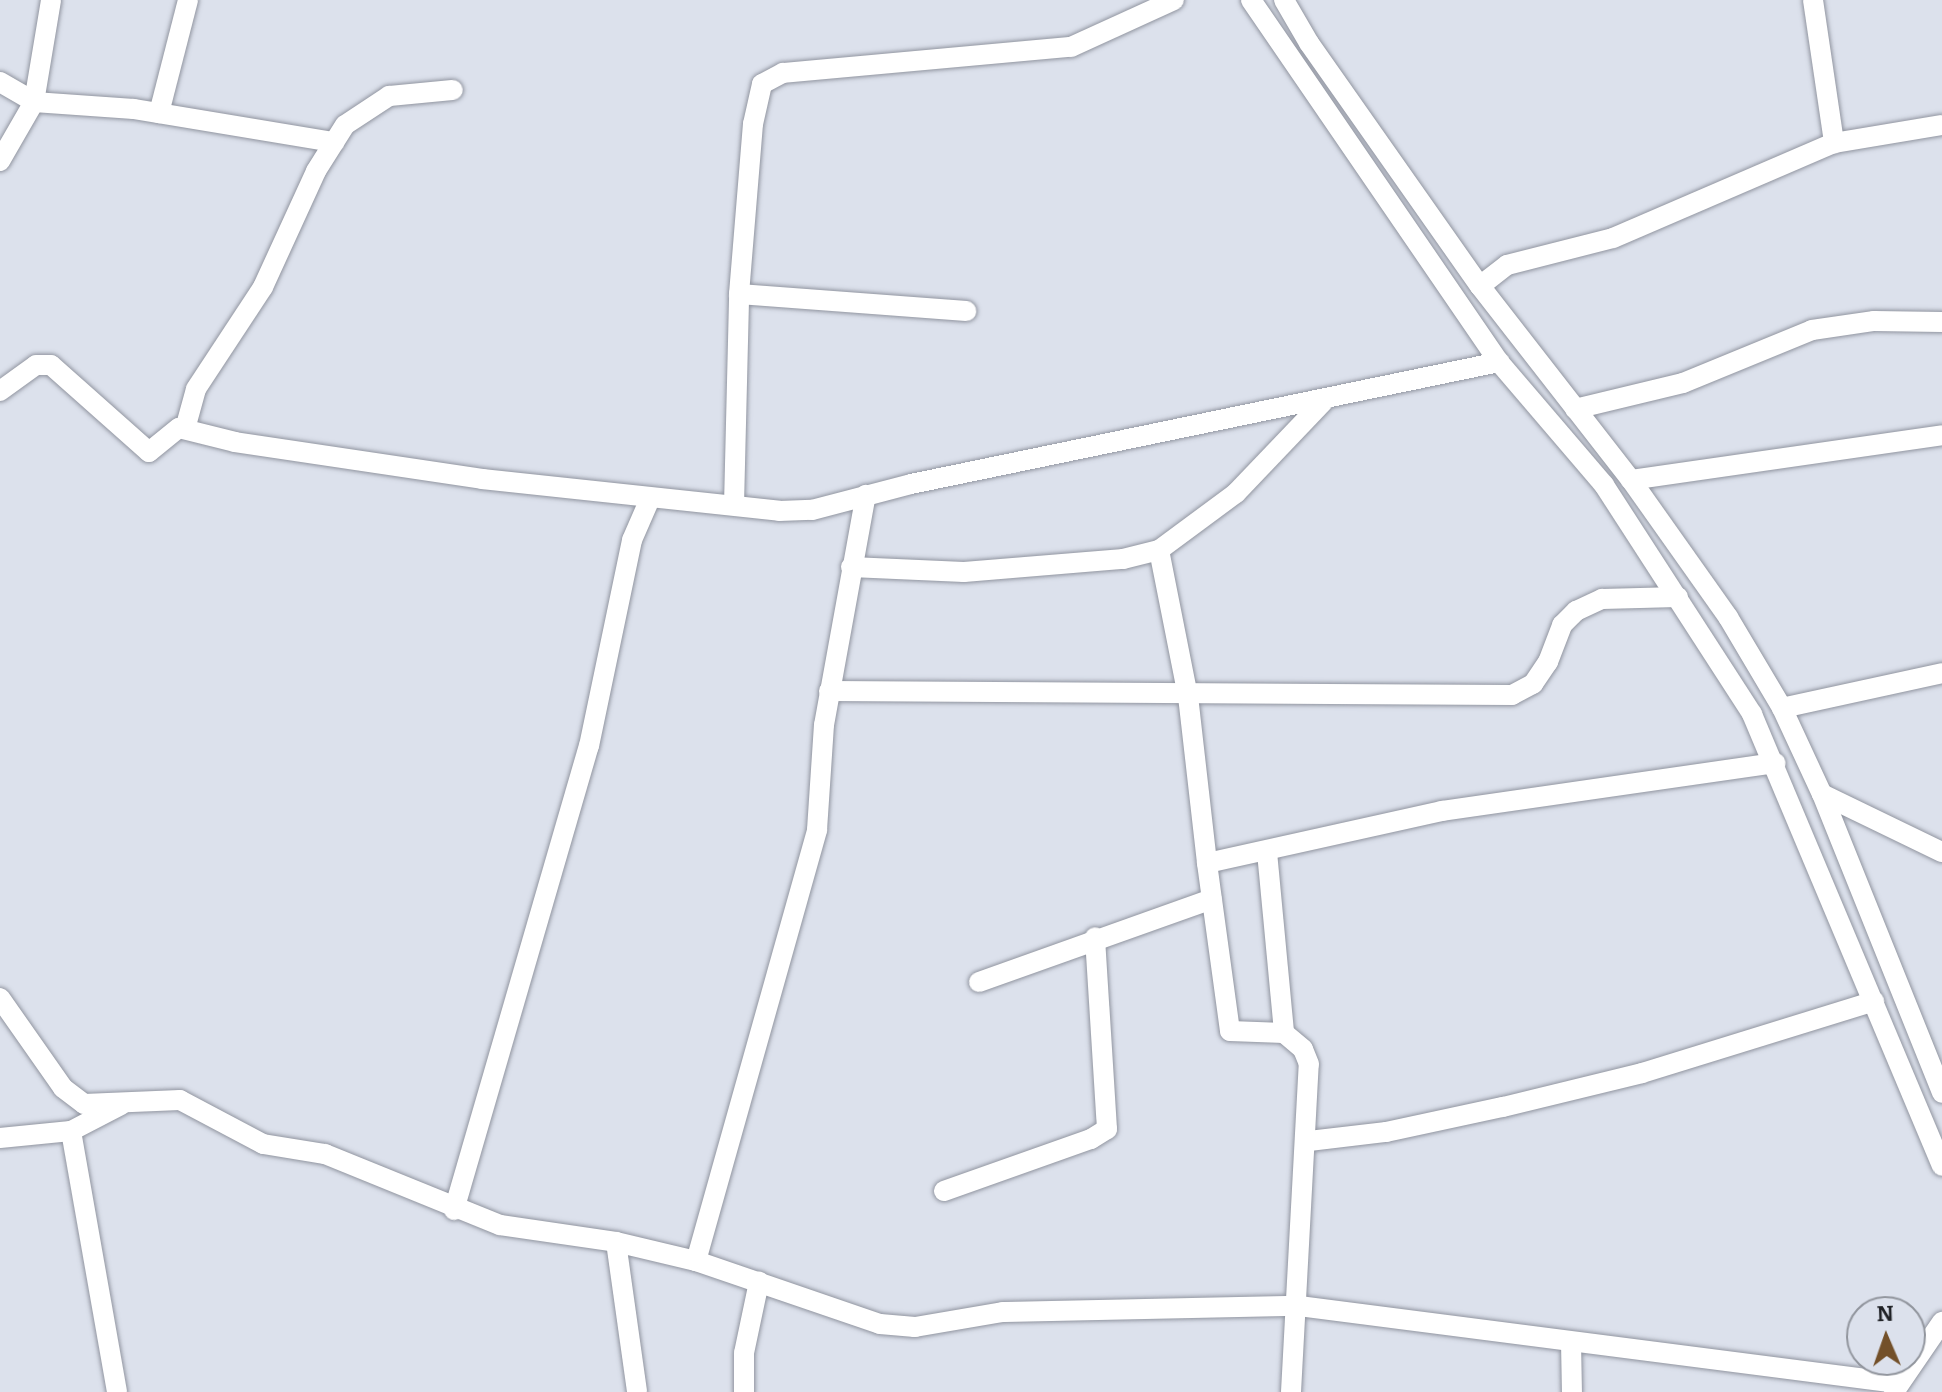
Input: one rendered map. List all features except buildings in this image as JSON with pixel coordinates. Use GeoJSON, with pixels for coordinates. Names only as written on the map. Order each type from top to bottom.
{"type":"FeatureCollection","features":[{"type":"Feature","properties":{"kind":"street"},"geometry":{"type":"LineString","coordinates":[[0,161],[34,102],[51,0]]}},
{"type":"Feature","properties":{"kind":"street"},"geometry":{"type":"LineString","coordinates":[[159,113],[188,0]]}},
{"type":"Feature","properties":{"kind":"street"},"geometry":{"type":"LineString","coordinates":[[734,505],[739,294],[753,124],[762,84],[783,73],[1071,47],[1174,0]]}},
{"type":"Feature","properties":{"kind":"street"},"geometry":{"type":"LineString","coordinates":[[1251,0],[1499,362],[1604,485],[1752,714],[1776,763],[1942,1166]]}},
{"type":"Feature","properties":{"kind":"street"},"geometry":{"type":"LineString","coordinates":[[1284,0],[1309,43],[1480,286],[1631,480],[1728,617],[1782,708],[1822,794],[1942,1093]]}},
{"type":"Feature","properties":{"kind":"street"},"geometry":{"type":"LineString","coordinates":[[1813,0],[1834,143]]}},
{"type":"Feature","properties":{"kind":"street"},"geometry":{"type":"LineString","coordinates":[[0,82],[34,102],[159,113],[334,142]]}},
{"type":"Feature","properties":{"kind":"street"},"geometry":{"type":"LineString","coordinates":[[185,429],[196,389],[263,287],[309,183],[345,125],[389,96],[453,90]]}},
{"type":"Feature","properties":{"kind":"street"},"geometry":{"type":"LineString","coordinates":[[1480,286],[1507,265],[1613,238],[1834,143],[1942,125]]}},
{"type":"Feature","properties":{"kind":"street"},"geometry":{"type":"LineString","coordinates":[[739,294],[966,311]]}},
{"type":"Feature","properties":{"kind":"street"},"geometry":{"type":"LineString","coordinates":[[1575,409],[1683,383],[1812,330],[1874,321],[1942,322]]}},
{"type":"Feature","properties":{"kind":"street"},"geometry":{"type":"LineString","coordinates":[[0,391],[36,365],[51,365],[146,451],[153,451],[173,431],[185,429],[343,459],[649,501],[812,510],[866,495],[1499,362]]}},
{"type":"Feature","properties":{"kind":"street"},"geometry":{"type":"LineString","coordinates":[[851,567],[964,572],[1123,559],[1159,550],[1236,493],[1323,401]]}},
{"type":"Feature","properties":{"kind":"street"},"geometry":{"type":"LineString","coordinates":[[1631,480],[1942,435]]}},
{"type":"Feature","properties":{"kind":"street"},"geometry":{"type":"LineString","coordinates":[[696,1261],[817,830],[829,691],[866,495]]}},
{"type":"Feature","properties":{"kind":"street"},"geometry":{"type":"LineString","coordinates":[[454,1210],[589,746],[626,591],[632,540],[649,501]]}},
{"type":"Feature","properties":{"kind":"street"},"geometry":{"type":"LineString","coordinates":[[1159,550],[1188,696],[1230,1031],[1284,1033],[1303,1049],[1309,1064],[1309,1141],[1291,1392]]}},
{"type":"Feature","properties":{"kind":"street"},"geometry":{"type":"LineString","coordinates":[[829,691],[1188,696],[1512,695],[1533,684],[1562,625],[1576,611],[1602,599],[1678,597]]}},
{"type":"Feature","properties":{"kind":"street"},"geometry":{"type":"LineString","coordinates":[[1782,708],[1942,673]]}},
{"type":"Feature","properties":{"kind":"street"},"geometry":{"type":"LineString","coordinates":[[1207,863],[1442,811],[1776,763]]}},
{"type":"Feature","properties":{"kind":"street"},"geometry":{"type":"LineString","coordinates":[[1822,794],[1942,852]]}},
{"type":"Feature","properties":{"kind":"street"},"geometry":{"type":"LineString","coordinates":[[1267,852],[1284,1033]]}},
{"type":"Feature","properties":{"kind":"street"},"geometry":{"type":"LineString","coordinates":[[979,982],[1095,937],[1212,899]]}},
{"type":"Feature","properties":{"kind":"street"},"geometry":{"type":"LineString","coordinates":[[944,1191],[1091,1139],[1107,1129],[1095,937]]}},
{"type":"Feature","properties":{"kind":"street"},"geometry":{"type":"LineString","coordinates":[[0,998],[63,1088],[84,1104],[121,1105],[180,1100],[263,1144],[325,1154],[378,1172],[454,1210],[500,1225],[616,1242],[696,1261],[899,1327],[1003,1312],[1299,1306],[1896,1388],[1942,1322]]}},
{"type":"Feature","properties":{"kind":"street"},"geometry":{"type":"LineString","coordinates":[[1309,1141],[1386,1132],[1549,1096],[1874,1001]]}},
{"type":"Feature","properties":{"kind":"street"},"geometry":{"type":"LineString","coordinates":[[0,1138],[71,1131],[121,1105]]}},
{"type":"Feature","properties":{"kind":"street"},"geometry":{"type":"LineString","coordinates":[[71,1131],[117,1392]]}},
{"type":"Feature","properties":{"kind":"street"},"geometry":{"type":"LineString","coordinates":[[616,1242],[637,1392]]}},
{"type":"Feature","properties":{"kind":"street"},"geometry":{"type":"LineString","coordinates":[[744,1392],[744,1353],[759,1282]]}},
{"type":"Feature","properties":{"kind":"street"},"geometry":{"type":"LineString","coordinates":[[1571,1342],[1572,1392]]}}]}
